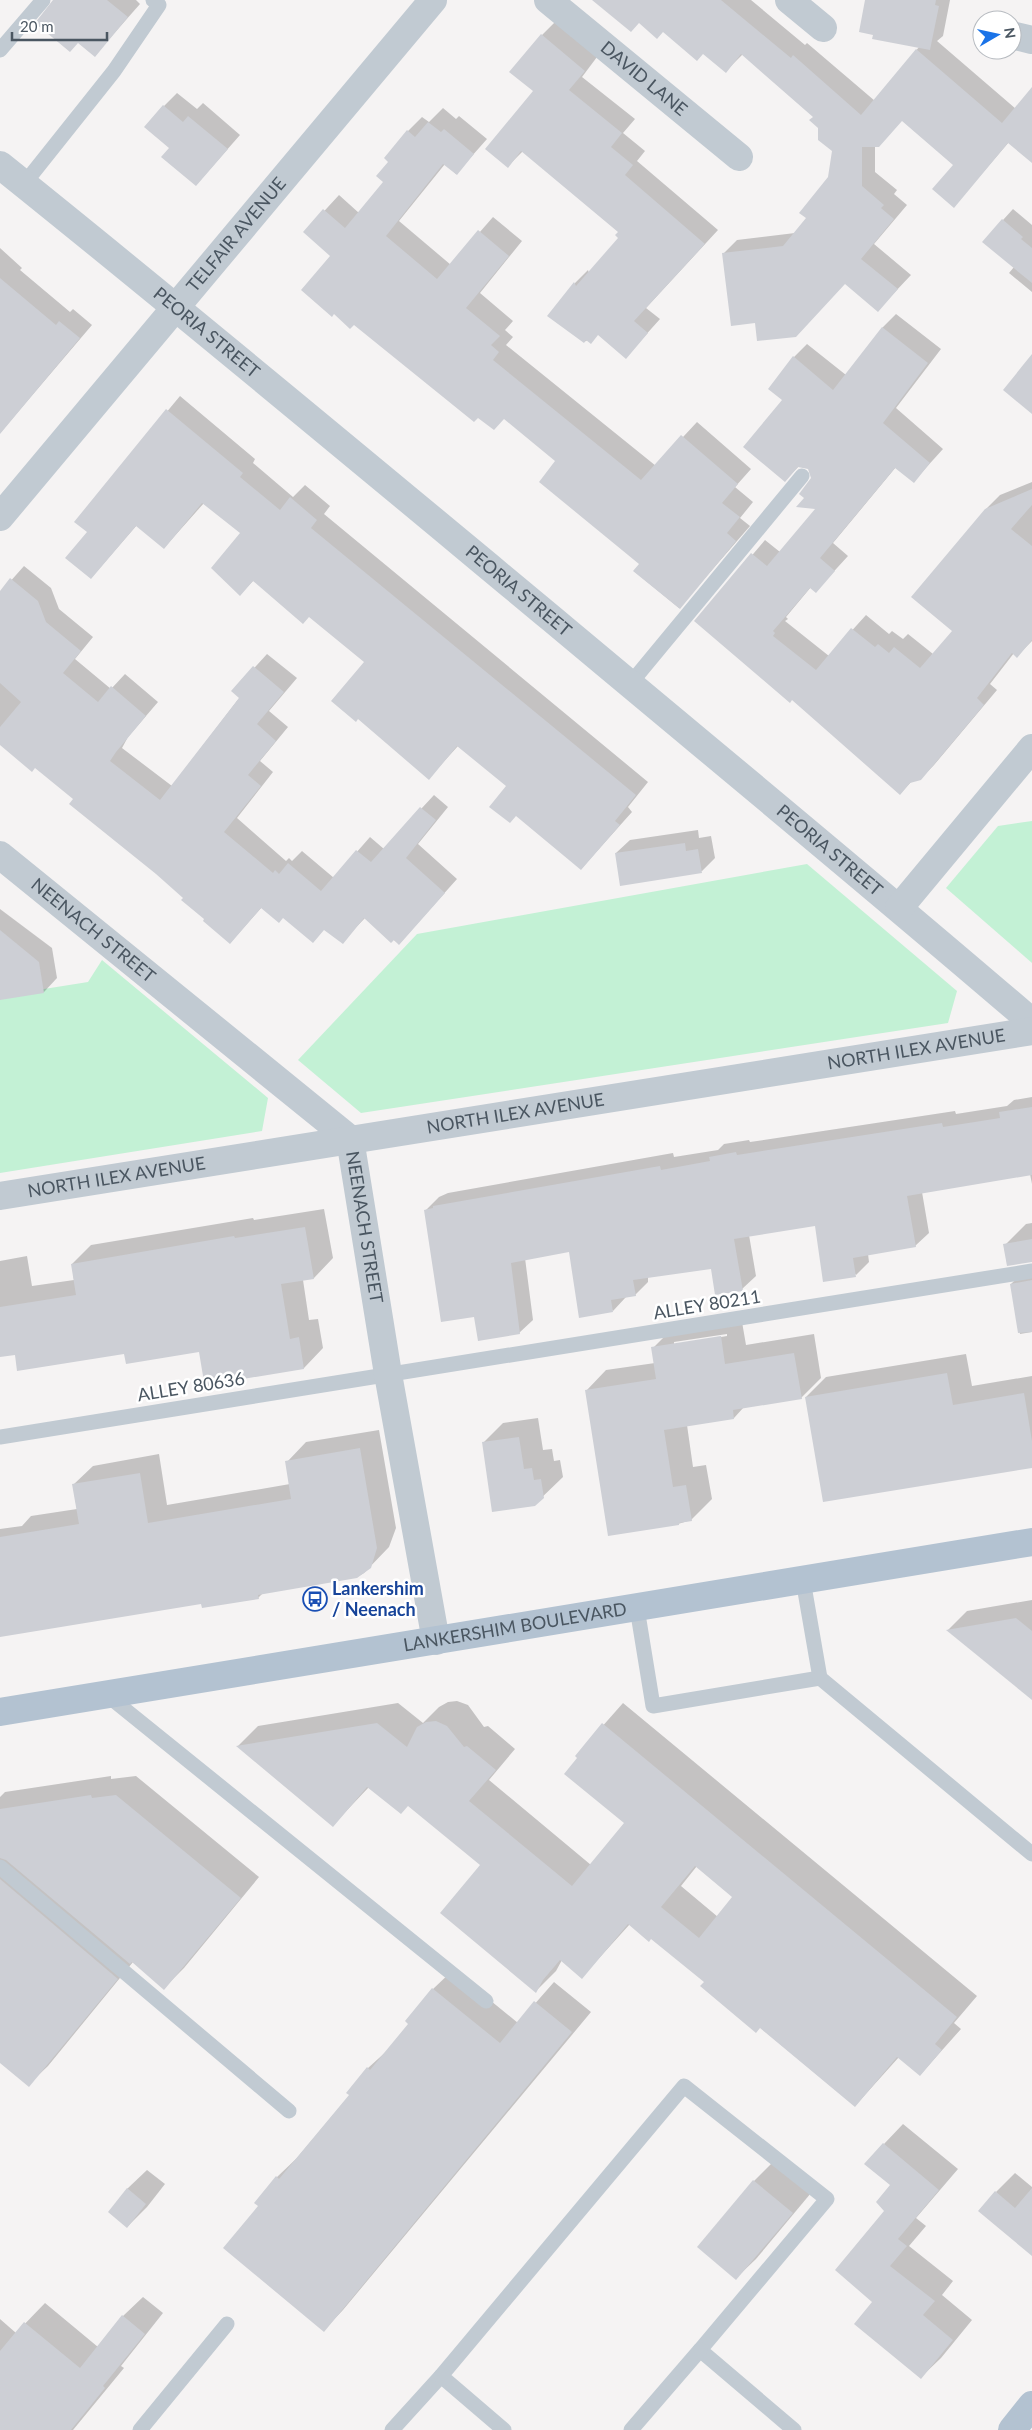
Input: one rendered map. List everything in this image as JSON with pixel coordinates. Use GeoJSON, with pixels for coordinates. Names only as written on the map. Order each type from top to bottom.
{"type":"FeatureCollection","features":[{"type":"Feature","properties":{"kind":"main road","name":"LANKERSHIM BOULEVARD"},"geometry":{"type":"LineString","coordinates":[[0,1712],[1032,1542]]}},
{"type":"Feature","properties":{"kind":"main road"},"geometry":{"type":"LineString","coordinates":[[1012,2430],[1032,2405]]}},
{"type":"Feature","properties":{"kind":"street","name":"TELFAIR AVENUE"},"geometry":{"type":"LineString","coordinates":[[0,517],[432,0]]}},
{"type":"Feature","properties":{"kind":"street","name":"DAVID LANE"},"geometry":{"type":"LineString","coordinates":[[548,0],[739,157]]}},
{"type":"Feature","properties":{"kind":"street","name":"PEORIA STREET"},"geometry":{"type":"LineString","coordinates":[[0,165],[177,307],[899,908],[1032,1022]]}},
{"type":"Feature","properties":{"kind":"street"},"geometry":{"type":"LineString","coordinates":[[899,908],[1032,748]]}},
{"type":"Feature","properties":{"kind":"street","name":"NEENACH STREET"},"geometry":{"type":"LineString","coordinates":[[0,855],[350,1139],[388,1374],[436,1641]]}},
{"type":"Feature","properties":{"kind":"street","name":"NORTH ILEX AVENUE"},"geometry":{"type":"LineString","coordinates":[[0,1196],[1032,1031]]}},
{"type":"Feature","properties":{"kind":"lane"},"geometry":{"type":"LineString","coordinates":[[0,50],[43,0]]}},
{"type":"Feature","properties":{"kind":"lane"},"geometry":{"type":"LineString","coordinates":[[24,184],[114,71],[159,5],[153,0]]}},
{"type":"Feature","properties":{"kind":"lane"},"geometry":{"type":"LineString","coordinates":[[630,684],[802,476]]}},
{"type":"Feature","properties":{"kind":"lane","name":"ALLEY 80211"},"geometry":{"type":"LineString","coordinates":[[388,1374],[1032,1271]]}},
{"type":"Feature","properties":{"kind":"lane","name":"ALLEY 80636"},"geometry":{"type":"LineString","coordinates":[[0,1437],[388,1374]]}},
{"type":"Feature","properties":{"kind":"lane"},"geometry":{"type":"LineString","coordinates":[[803,1580],[820,1678],[1032,1854]]}},
{"type":"Feature","properties":{"kind":"lane"},"geometry":{"type":"LineString","coordinates":[[637,1608],[653,1706],[820,1678]]}},
{"type":"Feature","properties":{"kind":"lane"},"geometry":{"type":"LineString","coordinates":[[107,1695],[486,2001]]}},
{"type":"Feature","properties":{"kind":"lane"},"geometry":{"type":"LineString","coordinates":[[0,1868],[289,2111]]}},
{"type":"Feature","properties":{"kind":"lane"},"geometry":{"type":"LineString","coordinates":[[392,2430],[441,2376],[684,2086],[827,2199],[630,2430]]}},
{"type":"Feature","properties":{"kind":"lane"},"geometry":{"type":"LineString","coordinates":[[140,2430],[227,2324]]}},
{"type":"Feature","properties":{"kind":"lane"},"geometry":{"type":"LineString","coordinates":[[700,2350],[794,2430]]}},
{"type":"Feature","properties":{"kind":"lane"},"geometry":{"type":"LineString","coordinates":[[441,2376],[504,2430]]}},
{"type":"Feature","properties":{"kind":"green space"},"geometry":{"type":"Polygon","coordinates":[[[1032,821],[1032,963],[946,888],[998,826],[1032,821]]]}},
{"type":"Feature","properties":{"kind":"green space"},"geometry":{"type":"Polygon","coordinates":[[[807,864],[957,991],[948,1023],[361,1113],[298,1060],[417,934],[807,864]]]}},
{"type":"Feature","properties":{"kind":"green space"},"geometry":{"type":"Polygon","coordinates":[[[102,960],[268,1098],[262,1131],[0,1173],[0,996],[88,982],[102,960]]]}},
{"type":"Feature","properties":{"kind":"building"},"geometry":{"type":"Polygon","coordinates":[[[53,0],[107,0],[128,17],[95,57],[78,43],[70,52],[35,23],[53,0]]]}},
{"type":"Feature","properties":{"kind":"building"},"geometry":{"type":"Polygon","coordinates":[[[592,0],[721,0],[791,58],[793,55],[861,115],[916,49],[1002,123],[1032,87],[1032,163],[1008,143],[954,208],[932,189],[953,165],[902,121],[879,147],[862,147],[862,186],[884,205],[881,208],[894,219],[861,259],[898,289],[878,312],[845,284],[796,337],[757,341],[755,323],[731,326],[722,253],[783,246],[806,218],[799,213],[828,177],[832,151],[818,140],[818,128],[809,120],[813,117],[741,54],[726,73],[703,54],[697,61],[663,32],[657,39],[639,23],[631,32],[592,0]]]}},
{"type":"Feature","properties":{"kind":"building"},"geometry":{"type":"Polygon","coordinates":[[[865,0],[936,0],[935,5],[939,6],[930,50],[872,39],[873,35],[859,32],[865,0]]]}},
{"type":"Feature","properties":{"kind":"building"},"geometry":{"type":"Polygon","coordinates":[[[541,34],[585,71],[569,90],[622,133],[611,147],[633,165],[625,175],[705,244],[634,321],[648,333],[626,359],[598,335],[591,344],[586,340],[584,343],[547,316],[574,282],[576,286],[618,238],[615,235],[618,232],[521,151],[508,168],[485,149],[533,91],[509,72],[541,34]]]}},
{"type":"Feature","properties":{"kind":"building"},"geometry":{"type":"Polygon","coordinates":[[[163,105],[183,122],[188,116],[228,149],[196,186],[161,157],[169,148],[144,127],[163,105]]]}},
{"type":"Feature","properties":{"kind":"building"},"geometry":{"type":"Polygon","coordinates":[[[428,122],[441,132],[444,129],[474,154],[457,175],[443,164],[386,236],[437,279],[478,230],[509,256],[466,308],[500,336],[491,345],[499,352],[493,360],[641,480],[681,435],[738,484],[722,503],[740,517],[727,533],[736,541],[680,609],[633,571],[639,564],[539,482],[555,461],[504,419],[494,430],[478,418],[474,422],[354,325],[350,329],[334,314],[332,317],[301,290],[330,256],[303,232],[323,209],[345,228],[383,182],[376,176],[388,162],[384,158],[407,130],[415,137],[428,122]]]}},
{"type":"Feature","properties":{"kind":"building"},"geometry":{"type":"Polygon","coordinates":[[[1002,219],[1023,237],[1021,239],[1032,248],[1032,283],[982,242],[1002,219]]]}},
{"type":"Feature","properties":{"kind":"building"},"geometry":{"type":"Polygon","coordinates":[[[0,278],[56,325],[59,321],[80,338],[0,434],[0,278]]]}},
{"type":"Feature","properties":{"kind":"building"},"geometry":{"type":"Polygon","coordinates":[[[882,327],[928,363],[883,423],[930,463],[914,483],[895,468],[820,558],[835,571],[816,593],[810,588],[773,631],[775,633],[773,636],[816,670],[851,628],[875,647],[878,644],[889,653],[894,647],[920,668],[952,631],[911,597],[985,509],[1032,489],[1032,505],[1011,529],[1032,546],[1032,640],[1017,658],[1012,653],[977,698],[984,705],[921,780],[910,783],[900,795],[792,700],[790,703],[694,621],[751,553],[767,566],[815,509],[796,507],[804,498],[799,494],[811,478],[808,469],[798,467],[785,482],[743,447],[782,400],[768,389],[793,356],[833,390],[882,327]]]}},
{"type":"Feature","properties":{"kind":"building"},"geometry":{"type":"Polygon","coordinates":[[[1032,354],[1032,414],[1003,390],[1032,354]]]}},
{"type":"Feature","properties":{"kind":"building"},"geometry":{"type":"Polygon","coordinates":[[[166,409],[243,473],[240,477],[280,510],[290,497],[317,520],[311,528],[636,795],[615,821],[620,825],[581,870],[516,816],[510,823],[489,807],[506,786],[457,746],[429,780],[358,719],[356,722],[331,701],[364,662],[309,617],[303,624],[253,581],[240,596],[211,568],[240,533],[202,503],[164,549],[136,526],[91,579],[65,558],[87,532],[74,522],[166,409]]]}},
{"type":"Feature","properties":{"kind":"building"},"geometry":{"type":"Polygon","coordinates":[[[10,578],[38,601],[46,622],[81,651],[63,673],[98,702],[111,686],[146,716],[110,761],[160,800],[239,698],[231,691],[253,666],[284,692],[257,724],[276,741],[248,775],[261,786],[224,832],[273,873],[275,870],[279,874],[288,863],[321,891],[356,850],[371,862],[420,807],[436,820],[406,858],[445,893],[399,945],[394,940],[391,943],[364,918],[343,944],[324,930],[313,943],[283,918],[279,923],[261,908],[230,944],[203,921],[204,919],[181,900],[183,898],[156,874],[69,804],[73,799],[35,768],[32,772],[0,745],[0,727],[21,702],[0,683],[0,591],[10,578]]]}},
{"type":"Feature","properties":{"kind":"building"},"geometry":{"type":"Polygon","coordinates":[[[685,843],[686,851],[698,849],[702,873],[620,886],[615,853],[685,843]]]}},
{"type":"Feature","properties":{"kind":"building"},"geometry":{"type":"Polygon","coordinates":[[[0,930],[39,962],[44,993],[0,1000],[0,930]]]}},
{"type":"Feature","properties":{"kind":"building"},"geometry":{"type":"Polygon","coordinates":[[[1032,1107],[1032,1175],[907,1196],[916,1247],[853,1258],[856,1277],[823,1282],[815,1226],[734,1239],[743,1291],[715,1295],[711,1269],[633,1280],[636,1296],[611,1300],[613,1312],[579,1318],[569,1252],[511,1263],[520,1334],[478,1341],[474,1317],[441,1322],[424,1210],[433,1208],[433,1206],[660,1166],[661,1170],[710,1161],[709,1157],[736,1152],[737,1155],[942,1123],[943,1127],[1000,1118],[999,1112],[1032,1107]]]}},
{"type":"Feature","properties":{"kind":"building"},"geometry":{"type":"Polygon","coordinates":[[[305,1227],[314,1279],[281,1284],[290,1339],[299,1337],[304,1369],[243,1379],[244,1382],[205,1388],[199,1352],[126,1364],[124,1354],[17,1371],[15,1355],[0,1357],[0,1307],[76,1295],[71,1264],[234,1236],[235,1238],[305,1227]]]}},
{"type":"Feature","properties":{"kind":"building"},"geometry":{"type":"Polygon","coordinates":[[[1032,1239],[1032,1262],[1007,1266],[1003,1244],[1032,1239]]]}},
{"type":"Feature","properties":{"kind":"building"},"geometry":{"type":"Polygon","coordinates":[[[1032,1280],[1032,1332],[1018,1333],[1010,1284],[1032,1280]]]}},
{"type":"Feature","properties":{"kind":"building"},"geometry":{"type":"Polygon","coordinates":[[[721,1336],[725,1364],[794,1353],[802,1399],[733,1410],[734,1419],[664,1430],[673,1487],[686,1485],[692,1521],[679,1523],[679,1525],[608,1536],[585,1390],[656,1379],[651,1347],[721,1336]]]}},
{"type":"Feature","properties":{"kind":"building"},"geometry":{"type":"Polygon","coordinates":[[[947,1373],[953,1405],[1024,1393],[1032,1441],[1032,1468],[823,1502],[805,1397],[947,1373]]]}},
{"type":"Feature","properties":{"kind":"building"},"geometry":{"type":"Polygon","coordinates":[[[519,1437],[524,1469],[532,1468],[534,1480],[541,1479],[544,1498],[535,1506],[492,1512],[482,1442],[519,1437]]]}},
{"type":"Feature","properties":{"kind":"building"},"geometry":{"type":"Polygon","coordinates":[[[360,1448],[377,1548],[371,1568],[357,1578],[258,1595],[259,1599],[202,1608],[201,1604],[0,1637],[0,1537],[79,1524],[72,1484],[140,1473],[148,1523],[291,1499],[285,1461],[360,1448]]]}},
{"type":"Feature","properties":{"kind":"building"},"geometry":{"type":"Polygon","coordinates":[[[1016,1618],[1032,1631],[1032,1700],[946,1630],[1016,1618]]]}},
{"type":"Feature","properties":{"kind":"building"},"geometry":{"type":"Polygon","coordinates":[[[436,1721],[447,1726],[464,1747],[467,1746],[496,1770],[469,1801],[572,1886],[624,1823],[564,1774],[577,1758],[575,1756],[602,1723],[957,2017],[935,2044],[942,2050],[920,2076],[897,2057],[855,2107],[760,2028],[756,2033],[700,1986],[704,1982],[651,1939],[649,1942],[628,1924],[582,1979],[560,1960],[543,1980],[536,1993],[440,1913],[480,1865],[408,1806],[401,1814],[367,1787],[333,1827],[236,1746],[377,1723],[407,1747],[417,1727],[426,1722],[436,1721]],[[695,1866],[661,1907],[699,1938],[732,1897],[695,1866]]]}},
{"type":"Feature","properties":{"kind":"building"},"geometry":{"type":"Polygon","coordinates":[[[91,1795],[92,1798],[116,1795],[241,1898],[164,1990],[132,1962],[130,1964],[6,1860],[0,1858],[0,1809],[91,1795]]]}},
{"type":"Feature","properties":{"kind":"building"},"geometry":{"type":"Polygon","coordinates":[[[0,1879],[118,1979],[29,2087],[0,2063],[0,1879]]]}},
{"type":"Feature","properties":{"kind":"building"},"geometry":{"type":"Polygon","coordinates":[[[432,1988],[500,2043],[534,2001],[572,2032],[324,2332],[223,2248],[258,2206],[254,2203],[276,2176],[279,2179],[349,2095],[346,2093],[367,2067],[370,2070],[408,2024],[405,2021],[432,1988]]]}},
{"type":"Feature","properties":{"kind":"building"},"geometry":{"type":"Polygon","coordinates":[[[883,2143],[939,2190],[898,2239],[907,2246],[890,2266],[935,2301],[923,2315],[953,2340],[921,2379],[854,2324],[872,2302],[835,2270],[884,2211],[876,2202],[890,2185],[864,2164],[883,2143]]]}},
{"type":"Feature","properties":{"kind":"building"},"geometry":{"type":"Polygon","coordinates":[[[753,2180],[793,2213],[736,2280],[697,2247],[753,2180]]]}},
{"type":"Feature","properties":{"kind":"building"},"geometry":{"type":"Polygon","coordinates":[[[127,2188],[146,2204],[127,2228],[108,2212],[127,2188]]]}},
{"type":"Feature","properties":{"kind":"building"},"geometry":{"type":"Polygon","coordinates":[[[1032,2188],[1032,2256],[978,2211],[995,2191],[1015,2208],[1032,2188]]]}},
{"type":"Feature","properties":{"kind":"building"},"geometry":{"type":"Polygon","coordinates":[[[122,2315],[145,2334],[103,2386],[105,2388],[71,2430],[0,2430],[0,2351],[24,2322],[80,2368],[122,2315]]]}},
{"type":"Feature","properties":{"kind":"place","name":"Lankershim / Neenach"},"geometry":{"type":"Point","coordinates":[315,1599]}}]}
